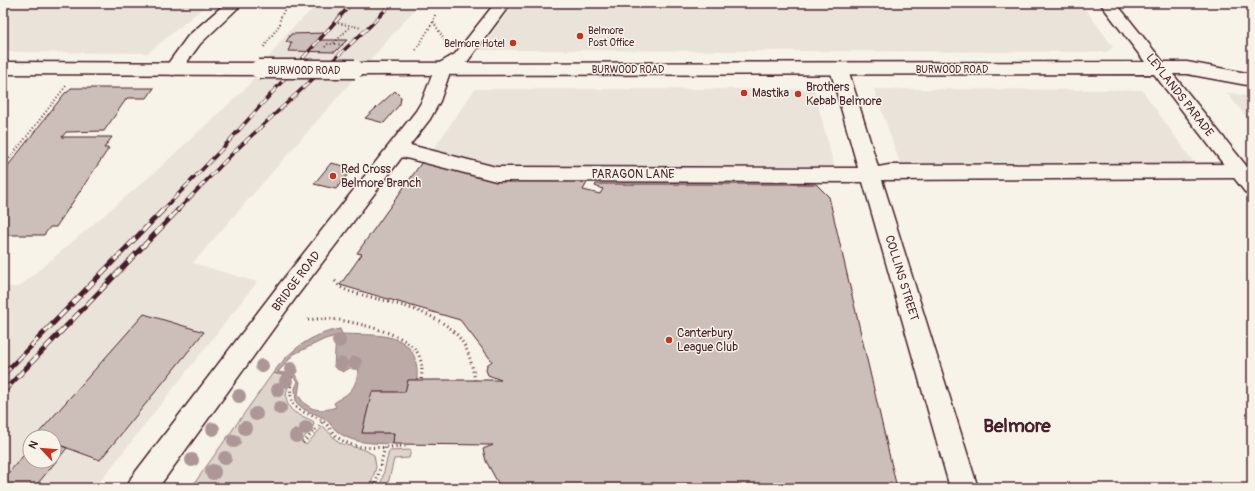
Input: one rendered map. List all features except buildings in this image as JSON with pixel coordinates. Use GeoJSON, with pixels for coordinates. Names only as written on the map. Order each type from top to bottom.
{"type":"FeatureCollection","features":[{"type":"Feature","properties":{"kind":"main road"},"geometry":{"type":"LineString","coordinates":[[173,68],[194,40],[235,3]]}},
{"type":"Feature","properties":{"kind":"main road"},"geometry":{"type":"LineString","coordinates":[[446,60],[461,58],[503,3]]}},
{"type":"Feature","properties":{"kind":"main road","name":"LEYLANDS PARADE"},"geometry":{"type":"LineString","coordinates":[[1108,3],[1252,187]]}},
{"type":"Feature","properties":{"kind":"main road","name":"BURWOOD ROAD"},"geometry":{"type":"LineString","coordinates":[[3,68],[173,68],[259,70],[355,69],[446,60],[839,69],[1187,68],[1252,80]]}},
{"type":"Feature","properties":{"kind":"main road","name":"BRIDGE ROAD"},"geometry":{"type":"LineString","coordinates":[[141,488],[289,289],[423,115],[431,101],[446,60]]}},
{"type":"Feature","properties":{"kind":"main road","name":"COLLINS STREET"},"geometry":{"type":"LineString","coordinates":[[839,69],[964,488]]}},
{"type":"Feature","properties":{"kind":"main road","name":"PARAGON LANE"},"geometry":{"type":"LineString","coordinates":[[398,149],[496,174],[871,175],[889,172],[1240,171]]}},
{"type":"Feature","properties":{"kind":"path"},"geometry":{"type":"LineString","coordinates":[[262,50],[280,24],[285,8]]}},
{"type":"Feature","properties":{"kind":"path"},"geometry":{"type":"LineString","coordinates":[[414,53],[435,15]]}},
{"type":"Feature","properties":{"kind":"path"},"geometry":{"type":"LineString","coordinates":[[433,21],[446,60]]}},
{"type":"Feature","properties":{"kind":"path"},"geometry":{"type":"LineString","coordinates":[[338,23],[362,28]]}},
{"type":"Feature","properties":{"kind":"path"},"geometry":{"type":"LineString","coordinates":[[324,48],[328,44],[333,44],[351,26]]}},
{"type":"Feature","properties":{"kind":"path"},"geometry":{"type":"LineString","coordinates":[[331,47],[336,43],[345,45]]}},
{"type":"Feature","properties":{"kind":"path"},"geometry":{"type":"LineString","coordinates":[[3,167],[67,84]]}},
{"type":"Feature","properties":{"kind":"path"},"geometry":{"type":"LineString","coordinates":[[335,281],[348,292],[422,312],[449,325],[458,335],[467,350],[472,365],[474,380]]}},
{"type":"Feature","properties":{"kind":"path"},"geometry":{"type":"LineString","coordinates":[[308,320],[333,319],[402,338],[414,346],[419,354],[423,372],[422,380]]}},
{"type":"Feature","properties":{"kind":"path"},"geometry":{"type":"LineString","coordinates":[[291,386],[289,393],[295,406],[302,412],[328,425],[332,432],[346,443],[370,447],[406,446],[406,444]]}},
{"type":"Feature","properties":{"kind":"path"},"geometry":{"type":"LineString","coordinates":[[304,443],[323,422]]}},
{"type":"Feature","properties":{"kind":"path"},"geometry":{"type":"LineString","coordinates":[[375,488],[385,447]]}},
{"type":"Feature","properties":{"kind":"shaded area"},"geometry":{"type":"Polygon","coordinates":[[[4,3],[209,3],[148,53],[3,52],[4,3]]]}},
{"type":"Feature","properties":{"kind":"shaded area"},"geometry":{"type":"Polygon","coordinates":[[[319,3],[420,3],[193,263],[257,282],[95,488],[3,488],[3,287],[19,287],[155,172],[247,87],[287,33],[319,3]]]}},
{"type":"Feature","properties":{"kind":"shaded area"},"geometry":{"type":"Polygon","coordinates":[[[515,3],[1081,3],[1113,47],[1107,52],[479,50],[515,3]]]}},
{"type":"Feature","properties":{"kind":"shaded area"},"geometry":{"type":"Polygon","coordinates":[[[475,89],[814,89],[834,166],[496,166],[432,151],[475,89]]]}},
{"type":"Feature","properties":{"kind":"shaded area"},"geometry":{"type":"Polygon","coordinates":[[[874,89],[1142,90],[1197,167],[901,166],[874,89]]]}},
{"type":"Feature","properties":{"kind":"shaded area"},"geometry":{"type":"Polygon","coordinates":[[[1226,92],[1252,97],[1252,124],[1226,92]]]}},
{"type":"Feature","properties":{"kind":"shaded area"},"geometry":{"type":"Polygon","coordinates":[[[340,329],[342,334],[383,336],[404,344],[412,352],[416,363],[417,380],[408,380],[405,392],[372,392],[362,433],[394,433],[393,444],[357,441],[344,436],[324,418],[299,406],[296,402],[295,388],[298,382],[293,377],[273,373],[294,350],[302,344],[329,331],[340,329]],[[336,336],[325,339],[294,354],[278,372],[295,375],[300,382],[298,394],[305,404],[314,409],[324,410],[336,407],[334,403],[352,389],[359,367],[355,365],[343,372],[334,367],[336,336]]]}},
{"type":"Feature","properties":{"kind":"shaded area"},"geometry":{"type":"Polygon","coordinates":[[[273,373],[293,377],[286,395],[288,404],[294,412],[314,422],[313,427],[301,441],[306,445],[323,426],[339,443],[365,450],[374,455],[376,467],[370,488],[191,488],[273,373]]]}},
{"type":"Feature","properties":{"kind":"shaded area"},"geometry":{"type":"Polygon","coordinates":[[[411,450],[409,458],[394,459],[387,488],[380,488],[389,451],[411,450]]]}},
{"type":"Feature","properties":{"kind":"railway"},"geometry":{"type":"LineString","coordinates":[[162,211],[222,149],[352,3]]}},
{"type":"Feature","properties":{"kind":"railway"},"geometry":{"type":"LineString","coordinates":[[177,211],[234,152],[370,26],[392,3]]}},
{"type":"Feature","properties":{"kind":"railway"},"geometry":{"type":"LineString","coordinates":[[3,375],[163,210]]}},
{"type":"Feature","properties":{"kind":"railway"},"geometry":{"type":"LineString","coordinates":[[3,392],[178,210]]}},
{"type":"Feature","properties":{"kind":"place","name":"Belmore Post Office"},"geometry":{"type":"Point","coordinates":[580,36]}},
{"type":"Feature","properties":{"kind":"place","name":"Belmore Hotel"},"geometry":{"type":"Point","coordinates":[513,43]}},
{"type":"Feature","properties":{"kind":"place","name":"Mastika"},"geometry":{"type":"Point","coordinates":[744,93]}},
{"type":"Feature","properties":{"kind":"place","name":"Brothers Kebab Belmore"},"geometry":{"type":"Point","coordinates":[798,94]}},
{"type":"Feature","properties":{"kind":"place","name":"Red Cross Belmore Branch"},"geometry":{"type":"Point","coordinates":[333,176]}},
{"type":"Feature","properties":{"kind":"place","name":"Canterbury League Club"},"geometry":{"type":"Point","coordinates":[669,340]}},
{"type":"Feature","properties":{"kind":"district","name":"Belmore"},"geometry":{"type":"Point","coordinates":[1017,425]}}]}
